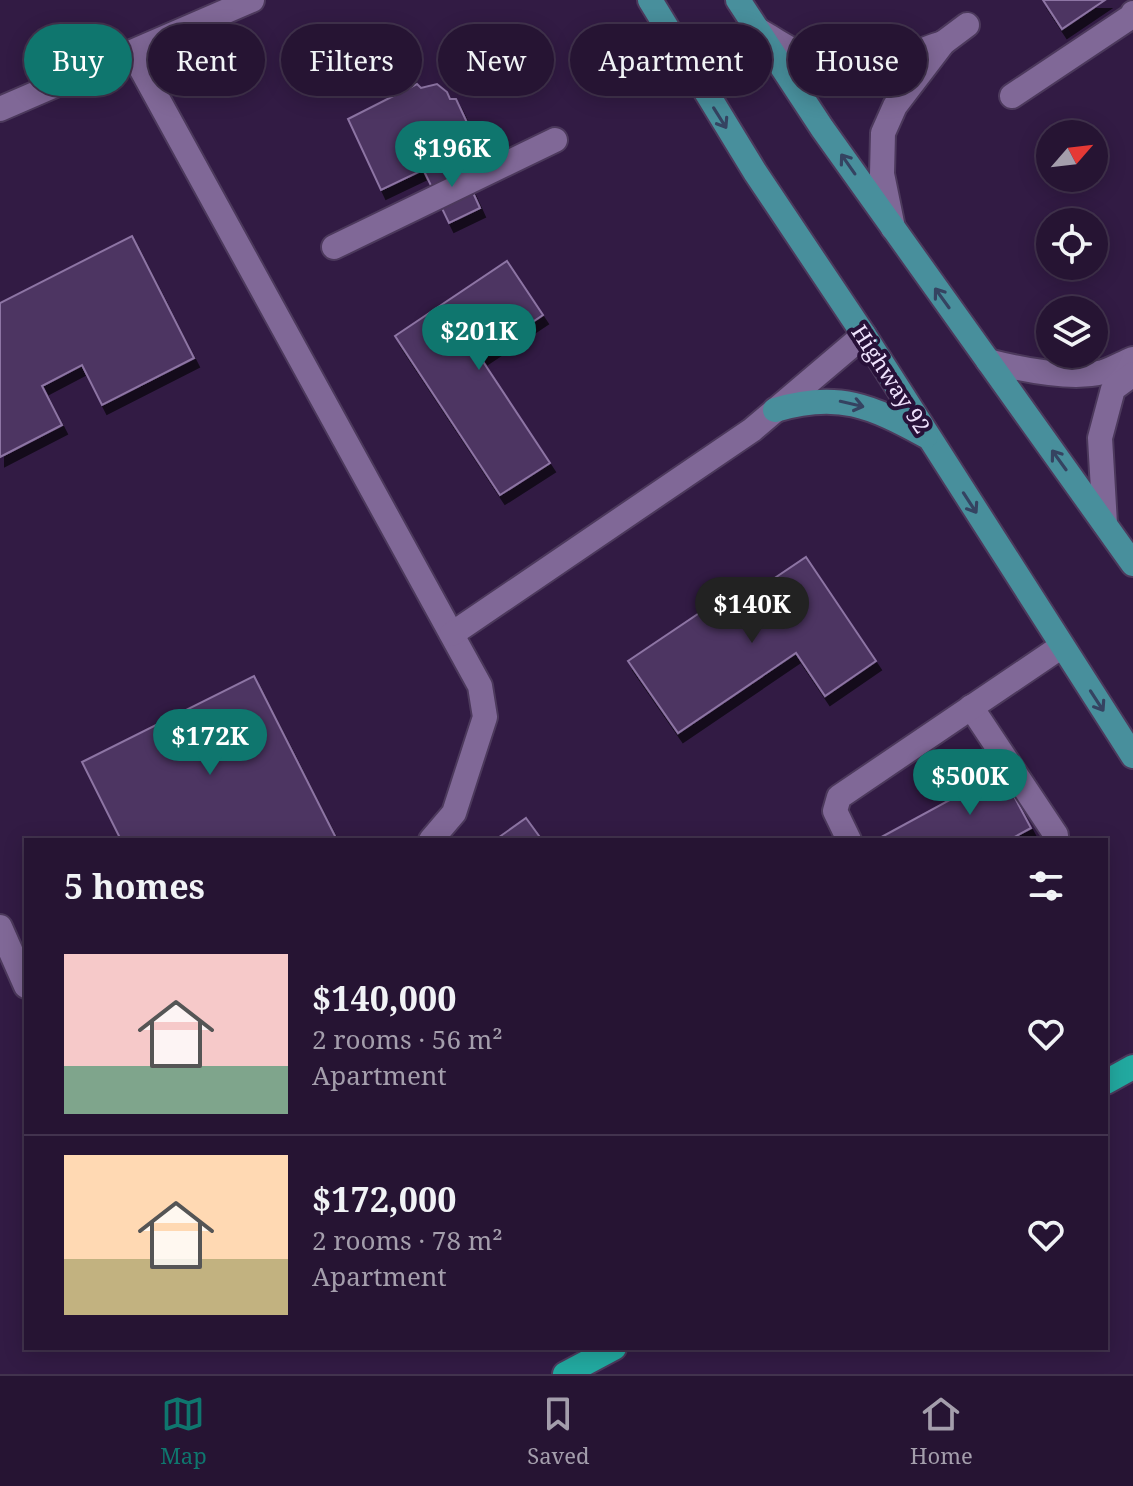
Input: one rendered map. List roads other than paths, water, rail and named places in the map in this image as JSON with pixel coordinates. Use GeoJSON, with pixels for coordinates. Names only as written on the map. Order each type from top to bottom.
{"type":"FeatureCollection","features":[{"type":"Feature","properties":{"kind":"highway"},"geometry":{"type":"LineString","coordinates":[[1108,1081],[1133,1067]]}},
{"type":"Feature","properties":{"kind":"highway"},"geometry":{"type":"LineString","coordinates":[[565,1374],[610,1350]]}},
{"type":"Feature","properties":{"kind":"main road","name":"Highway 92"},"geometry":{"type":"LineString","coordinates":[[650,0],[755,172],[864,335],[1133,756]]}},
{"type":"Feature","properties":{"kind":"main road"},"geometry":{"type":"LineString","coordinates":[[738,0],[753,24]]}},
{"type":"Feature","properties":{"kind":"main road"},"geometry":{"type":"LineString","coordinates":[[772,52],[893,228],[1133,564]]}},
{"type":"Feature","properties":{"kind":"main road"},"geometry":{"type":"LineString","coordinates":[[775,410],[803,402],[827,400],[852,404],[886,415],[928,437]]}},
{"type":"Feature","properties":{"kind":"street"},"geometry":{"type":"LineString","coordinates":[[252,0],[132,52],[480,686],[485,717],[454,813],[433,838]]}},
{"type":"Feature","properties":{"kind":"street"},"geometry":{"type":"LineString","coordinates":[[1012,96],[1133,13]]}},
{"type":"Feature","properties":{"kind":"street"},"geometry":{"type":"LineString","coordinates":[[893,228],[882,174],[883,133],[895,106],[943,43],[967,25]]}},
{"type":"Feature","properties":{"kind":"street"},"geometry":{"type":"LineString","coordinates":[[772,38],[818,63],[842,67],[868,67],[943,43]]}},
{"type":"Feature","properties":{"kind":"street"},"geometry":{"type":"LineString","coordinates":[[0,109],[30,96]]}},
{"type":"Feature","properties":{"kind":"street"},"geometry":{"type":"LineString","coordinates":[[334,247],[555,140]]}},
{"type":"Feature","properties":{"kind":"street"},"geometry":{"type":"LineString","coordinates":[[452,634],[752,430],[864,335]]}},
{"type":"Feature","properties":{"kind":"street"},"geometry":{"type":"LineString","coordinates":[[988,361],[1025,371],[1054,374],[1102,372],[1133,359]]}},
{"type":"Feature","properties":{"kind":"street"},"geometry":{"type":"LineString","coordinates":[[1105,524],[1100,438],[1113,389],[1133,374]]}},
{"type":"Feature","properties":{"kind":"street"},"geometry":{"type":"LineString","coordinates":[[848,838],[835,811],[839,797],[1062,646]]}},
{"type":"Feature","properties":{"kind":"street"},"geometry":{"type":"LineString","coordinates":[[971,707],[1020,777],[1056,838]]}},
{"type":"Feature","properties":{"kind":"street"},"geometry":{"type":"LineString","coordinates":[[0,927],[24,981]]}}]}
